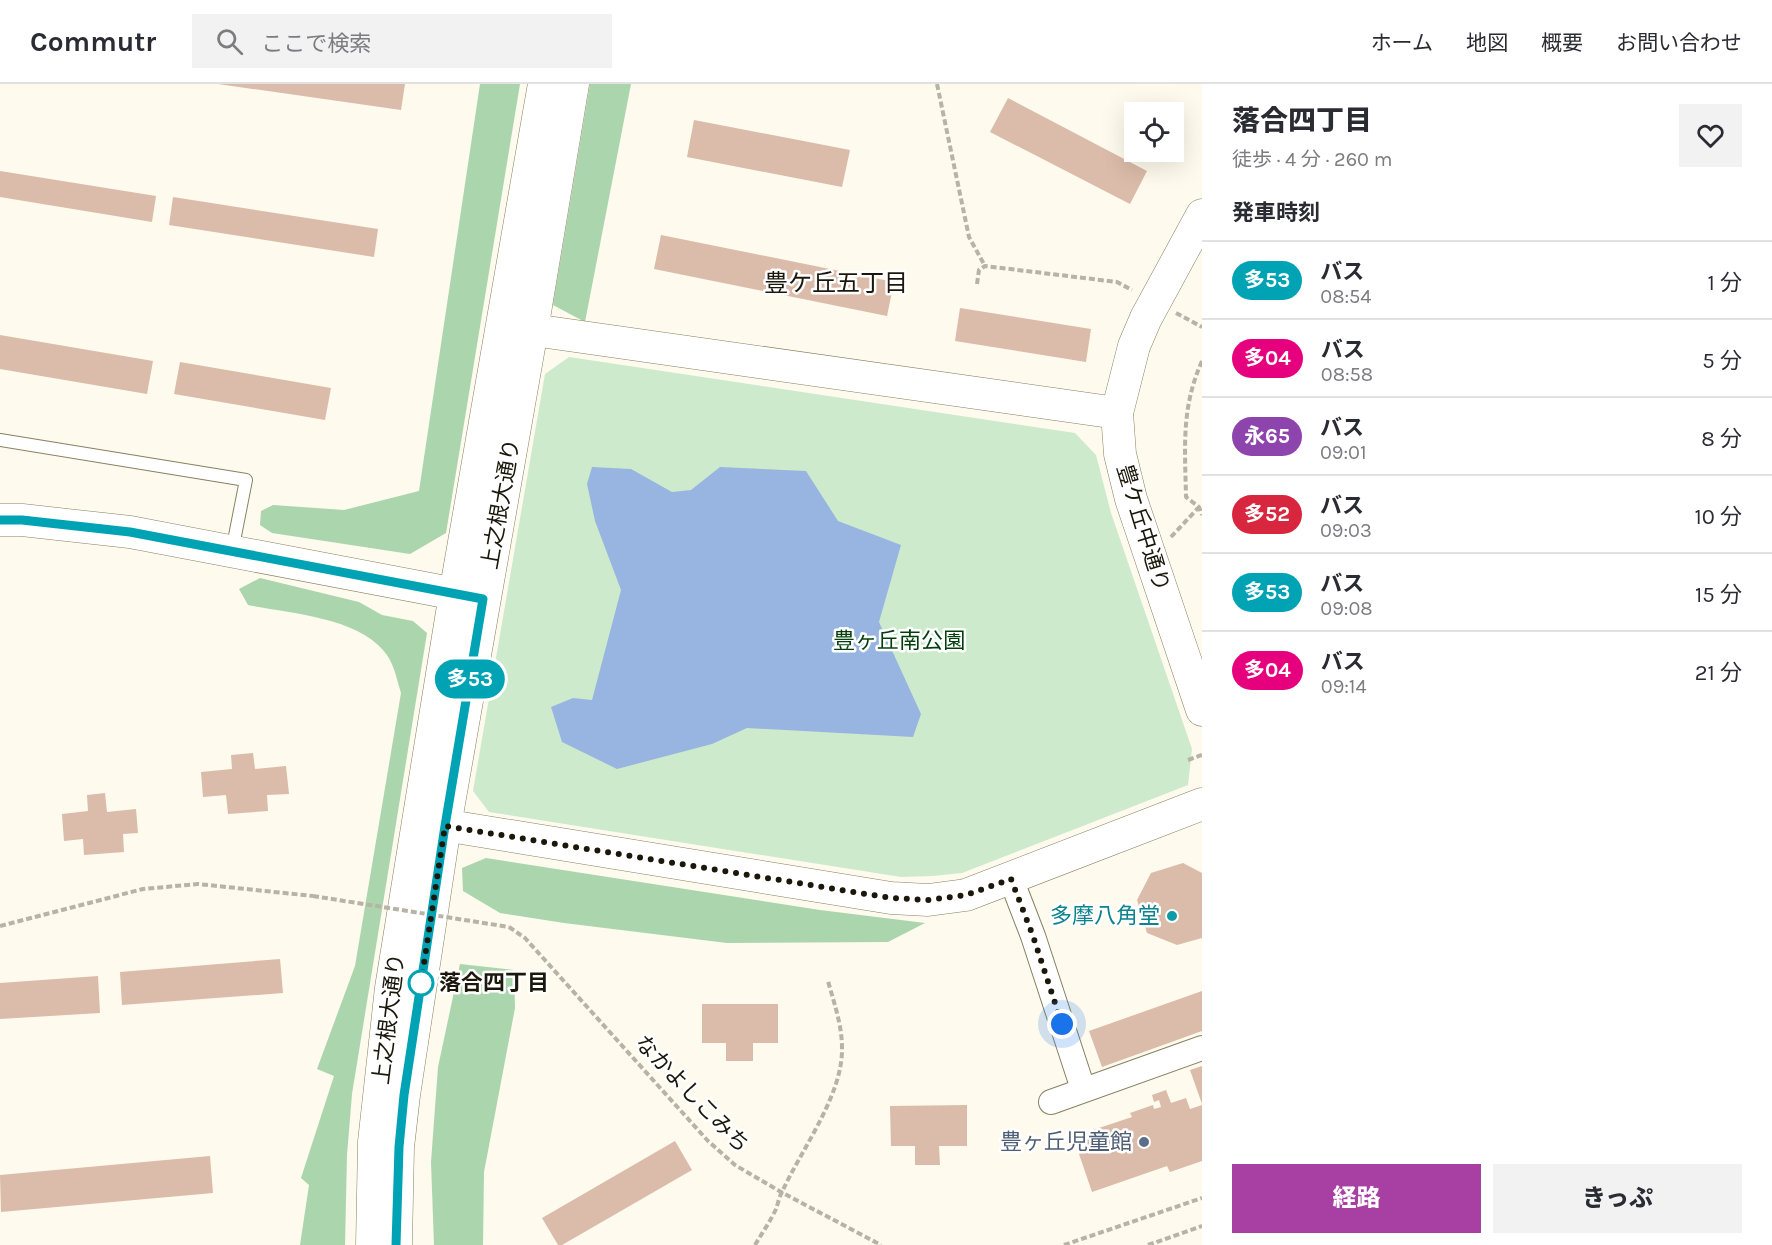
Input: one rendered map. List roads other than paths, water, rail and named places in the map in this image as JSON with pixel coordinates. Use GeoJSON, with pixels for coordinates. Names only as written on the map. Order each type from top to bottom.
{"type":"FeatureCollection","features":[{"type":"Feature","properties":{"kind":"street","name":"上之根大通り"},"geometry":{"type":"LineString","coordinates":[[517,327],[544,84]]}},
{"type":"Feature","properties":{"kind":"street","name":"上之根大通り"},"geometry":{"type":"LineString","coordinates":[[396,1245],[399,1147],[432,823],[469,596],[517,327],[573,84]]}},
{"type":"Feature","properties":{"kind":"street","name":"豊ケ丘中通り"},"geometry":{"type":"LineString","coordinates":[[1200,223],[1142,327],[1134,346],[1117,413],[1120,454],[1131,499],[1202,710]]}},
{"type":"Feature","properties":{"kind":"street"},"geometry":{"type":"LineString","coordinates":[[517,327],[1117,413]]}},
{"type":"Feature","properties":{"kind":"street"},"geometry":{"type":"LineString","coordinates":[[0,520],[22,520],[130,532],[469,596]]}},
{"type":"Feature","properties":{"kind":"street"},"geometry":{"type":"LineString","coordinates":[[432,823],[891,898],[928,900],[966,895],[1202,804]]}},
{"type":"Feature","properties":{"kind":"street","name":"上之根大通り"},"geometry":{"type":"LineString","coordinates":[[372,1245],[374,1142],[391,988],[432,823]]}},
{"type":"Feature","properties":{"kind":"street"},"geometry":{"type":"LineString","coordinates":[[1011,879],[1033,936],[1083,1089]]}},
{"type":"Feature","properties":{"kind":"street"},"geometry":{"type":"LineString","coordinates":[[1051,1102],[1202,1048]]}},
{"type":"Feature","properties":{"kind":"lane"},"geometry":{"type":"LineString","coordinates":[[0,440],[246,480],[232,551]]}},
{"type":"Feature","properties":{"kind":"water"},"geometry":{"type":"Polygon","coordinates":[[[592,467],[631,469],[672,492],[691,490],[720,467],[806,471],[838,521],[901,545],[879,622],[921,714],[913,737],[747,728],[712,744],[617,769],[562,742],[551,707],[573,698],[592,700],[621,590],[595,521],[587,484],[592,467]]]}},
{"type":"Feature","properties":{"kind":"place","name":"多摩八角堂"},"geometry":{"type":"Point","coordinates":[1172,916]}},
{"type":"Feature","properties":{"kind":"place","name":"落合四丁目"},"geometry":{"type":"Point","coordinates":[421,983]}},
{"type":"Feature","properties":{"kind":"place","name":"豊ヶ丘児童館"},"geometry":{"type":"Point","coordinates":[1144,1142]}},
{"type":"Feature","properties":{"kind":"district","name":"豊ケ丘五丁目"},"geometry":{"type":"Point","coordinates":[836,283]}},
{"type":"Feature","properties":{"kind":"park label","name":"豊ヶ丘南公園"},"geometry":{"type":"Point","coordinates":[899,641]}}]}
